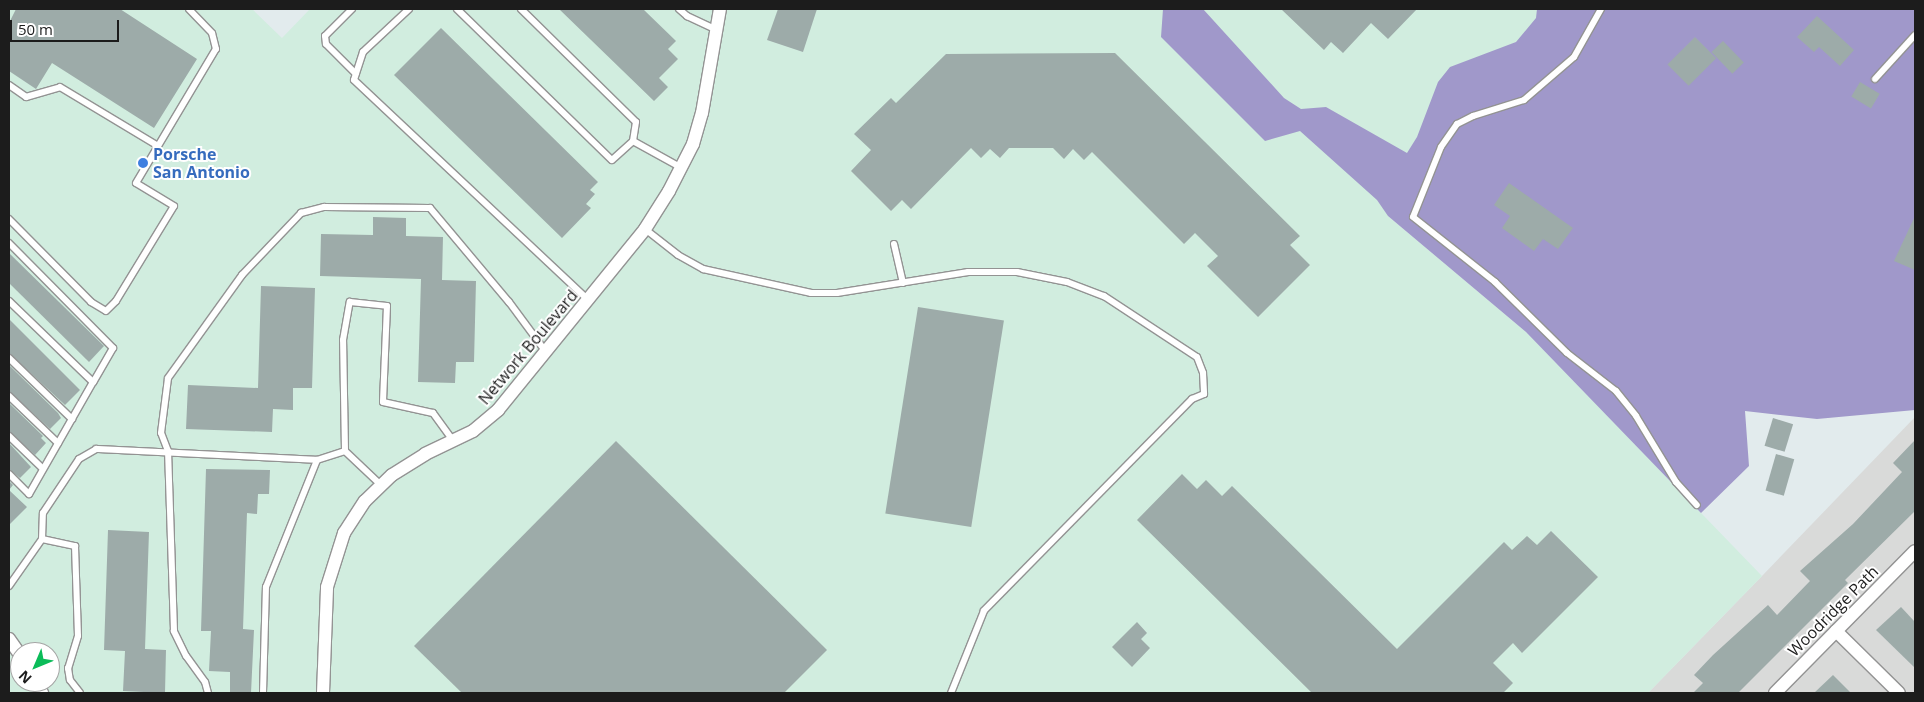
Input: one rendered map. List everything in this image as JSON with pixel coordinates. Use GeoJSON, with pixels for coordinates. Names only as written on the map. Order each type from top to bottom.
{"type":"FeatureCollection","features":[{"type":"Feature","properties":{"kind":"street","name":"Network Boulevard"},"geometry":{"type":"LineString","coordinates":[[323,693],[324,606],[331,569],[354,517],[381,485],[408,463],[453,441],[498,410],[589,301],[645,229],[682,168],[700,120],[720,9]]}},
{"type":"Feature","properties":{"kind":"street","name":"Woodridge Path"},"geometry":{"type":"LineString","coordinates":[[1775,693],[1915,551]]}},
{"type":"Feature","properties":{"kind":"street"},"geometry":{"type":"LineString","coordinates":[[1836,631],[1899,693]]}},
{"type":"Feature","properties":{"kind":"lane"},"geometry":{"type":"LineString","coordinates":[[9,218],[80,292],[106,311],[116,301],[174,206],[136,183],[216,48],[212,33],[189,9]]}},
{"type":"Feature","properties":{"kind":"lane"},"geometry":{"type":"LineString","coordinates":[[352,9],[326,36],[326,44],[356,74]]}},
{"type":"Feature","properties":{"kind":"lane"},"geometry":{"type":"LineString","coordinates":[[409,9],[363,52],[354,80],[589,301]]}},
{"type":"Feature","properties":{"kind":"lane"},"geometry":{"type":"LineString","coordinates":[[457,9],[612,160],[633,141],[636,122],[521,9]]}},
{"type":"Feature","properties":{"kind":"lane"},"geometry":{"type":"LineString","coordinates":[[679,9],[687,16],[717,30]]}},
{"type":"Feature","properties":{"kind":"lane"},"geometry":{"type":"LineString","coordinates":[[1601,9],[1574,57],[1524,100],[1473,116],[1457,124],[1441,147],[1413,217],[1495,282],[1567,353],[1616,391],[1636,416],[1676,482],[1697,505]]}},
{"type":"Feature","properties":{"kind":"lane"},"geometry":{"type":"LineString","coordinates":[[1875,79],[1915,35]]}},
{"type":"Feature","properties":{"kind":"lane"},"geometry":{"type":"LineString","coordinates":[[9,85],[26,97],[60,87],[158,146]]}},
{"type":"Feature","properties":{"kind":"lane"},"geometry":{"type":"LineString","coordinates":[[633,141],[682,168]]}},
{"type":"Feature","properties":{"kind":"lane"},"geometry":{"type":"LineString","coordinates":[[208,693],[205,682],[186,656],[174,631],[168,451],[161,433],[168,378],[242,275],[301,213],[324,206],[430,208],[509,302],[546,352]]}},
{"type":"Feature","properties":{"kind":"lane"},"geometry":{"type":"LineString","coordinates":[[645,229],[678,255],[703,269],[811,293],[837,293],[968,272],[1017,272],[1067,282],[1104,296],[1197,357],[1203,373],[1204,394],[1192,399],[984,610],[951,693]]}},
{"type":"Feature","properties":{"kind":"lane"},"geometry":{"type":"LineString","coordinates":[[9,243],[113,348],[29,494],[9,474]]}},
{"type":"Feature","properties":{"kind":"lane"},"geometry":{"type":"LineString","coordinates":[[894,244],[903,283]]}},
{"type":"Feature","properties":{"kind":"lane"},"geometry":{"type":"LineString","coordinates":[[9,301],[93,382]]}},
{"type":"Feature","properties":{"kind":"lane"},"geometry":{"type":"LineString","coordinates":[[381,485],[345,452],[343,340],[350,302],[386,306],[383,402],[433,413],[453,441]]}},
{"type":"Feature","properties":{"kind":"lane"},"geometry":{"type":"LineString","coordinates":[[9,358],[72,419]]}},
{"type":"Feature","properties":{"kind":"lane"},"geometry":{"type":"LineString","coordinates":[[9,396],[58,443]]}},
{"type":"Feature","properties":{"kind":"lane"},"geometry":{"type":"LineString","coordinates":[[9,436],[43,469]]}},
{"type":"Feature","properties":{"kind":"lane"},"geometry":{"type":"LineString","coordinates":[[9,586],[42,539],[43,513],[79,460],[96,449],[168,451],[316,460],[345,452]]}},
{"type":"Feature","properties":{"kind":"lane"},"geometry":{"type":"LineString","coordinates":[[263,693],[266,587],[316,460]]}},
{"type":"Feature","properties":{"kind":"lane"},"geometry":{"type":"LineString","coordinates":[[42,539],[75,546],[78,636],[68,668],[70,680],[80,693]]}},
{"type":"Feature","properties":{"kind":"shaded area"},"geometry":{"type":"Polygon","coordinates":[[[9,9],[252,9],[282,38],[310,9],[1585,9],[1388,216],[1526,332],[1762,576],[1648,693],[9,693],[9,9]]]}},
{"type":"Feature","properties":{"kind":"shaded area"},"geometry":{"type":"Polygon","coordinates":[[[1163,9],[1203,9],[1284,98],[1301,109],[1326,107],[1407,153],[1417,137],[1438,82],[1450,67],[1516,42],[1536,18],[1537,9],[1915,9],[1915,410],[1817,419],[1745,411],[1749,466],[1701,513],[1526,332],[1388,216],[1377,200],[1300,131],[1265,141],[1161,37],[1163,9]]]}},
{"type":"Feature","properties":{"kind":"shaded area"},"geometry":{"type":"Polygon","coordinates":[[[1915,417],[1915,693],[1648,693],[1762,576],[1915,417]]]}},
{"type":"Feature","properties":{"kind":"building"},"geometry":{"type":"Polygon","coordinates":[[[16,9],[120,9],[197,59],[154,128],[52,63],[36,89],[9,71],[9,23],[16,9]]]}},
{"type":"Feature","properties":{"kind":"building"},"geometry":{"type":"Polygon","coordinates":[[[559,9],[643,9],[676,41],[668,49],[678,59],[659,78],[668,87],[654,101],[559,9]]]}},
{"type":"Feature","properties":{"kind":"building"},"geometry":{"type":"Polygon","coordinates":[[[778,9],[817,9],[803,52],[767,40],[778,9]]]}},
{"type":"Feature","properties":{"kind":"building"},"geometry":{"type":"Polygon","coordinates":[[[1281,9],[1417,9],[1388,39],[1371,23],[1343,53],[1331,42],[1324,50],[1281,9]]]}},
{"type":"Feature","properties":{"kind":"building"},"geometry":{"type":"Polygon","coordinates":[[[1817,16],[1854,50],[1840,66],[1819,47],[1814,52],[1797,37],[1817,16]]]}},
{"type":"Feature","properties":{"kind":"building"},"geometry":{"type":"Polygon","coordinates":[[[441,28],[598,182],[590,190],[595,194],[586,204],[591,208],[562,238],[394,75],[441,28]]]}},
{"type":"Feature","properties":{"kind":"building"},"geometry":{"type":"Polygon","coordinates":[[[1695,37],[1716,58],[1689,86],[1667,65],[1695,37]]]}},
{"type":"Feature","properties":{"kind":"building"},"geometry":{"type":"Polygon","coordinates":[[[1723,41],[1744,63],[1732,74],[1711,52],[1723,41]]]}},
{"type":"Feature","properties":{"kind":"building"},"geometry":{"type":"Polygon","coordinates":[[[1115,53],[1300,236],[1290,245],[1310,265],[1258,317],[1207,266],[1218,256],[1195,233],[1184,244],[1092,152],[1084,160],[1073,149],[1064,159],[1053,148],[1009,148],[1000,158],[990,149],[981,158],[971,148],[911,209],[902,200],[891,211],[851,171],[871,150],[854,134],[891,98],[896,103],[946,54],[1115,53]]]}},
{"type":"Feature","properties":{"kind":"building"},"geometry":{"type":"Polygon","coordinates":[[[1860,82],[1880,94],[1871,108],[1851,97],[1860,82]]]}},
{"type":"Feature","properties":{"kind":"building"},"geometry":{"type":"Polygon","coordinates":[[[1509,183],[1573,228],[1558,249],[1543,239],[1534,251],[1502,228],[1510,216],[1494,205],[1509,183]]]}},
{"type":"Feature","properties":{"kind":"building"},"geometry":{"type":"Polygon","coordinates":[[[1915,216],[1915,270],[1894,261],[1915,216]]]}},
{"type":"Feature","properties":{"kind":"building"},"geometry":{"type":"Polygon","coordinates":[[[373,217],[406,218],[406,236],[443,237],[442,280],[476,281],[474,362],[456,362],[455,383],[418,382],[421,279],[320,276],[321,234],[373,235],[373,217]]]}},
{"type":"Feature","properties":{"kind":"building"},"geometry":{"type":"Polygon","coordinates":[[[9,253],[104,346],[89,362],[9,283],[9,253]]]}},
{"type":"Feature","properties":{"kind":"building"},"geometry":{"type":"Polygon","coordinates":[[[261,286],[315,288],[312,388],[293,388],[293,410],[273,409],[272,432],[186,429],[188,385],[258,388],[261,286]]]}},
{"type":"Feature","properties":{"kind":"building"},"geometry":{"type":"Polygon","coordinates":[[[918,307],[1004,321],[971,527],[885,513],[918,307]]]}},
{"type":"Feature","properties":{"kind":"building"},"geometry":{"type":"Polygon","coordinates":[[[9,319],[80,390],[65,405],[9,353],[9,319]]]}},
{"type":"Feature","properties":{"kind":"building"},"geometry":{"type":"Polygon","coordinates":[[[9,365],[58,413],[61,418],[50,429],[9,391],[9,365]]]}},
{"type":"Feature","properties":{"kind":"building"},"geometry":{"type":"Polygon","coordinates":[[[9,403],[43,436],[41,438],[46,443],[35,455],[9,431],[9,403]]]}},
{"type":"Feature","properties":{"kind":"building"},"geometry":{"type":"Polygon","coordinates":[[[1773,418],[1793,424],[1785,452],[1765,446],[1773,418]]]}},
{"type":"Feature","properties":{"kind":"building"},"geometry":{"type":"Polygon","coordinates":[[[1915,440],[1915,511],[1845,580],[1848,583],[1738,693],[1693,693],[1703,683],[1694,675],[1713,655],[1768,605],[1777,615],[1810,581],[1800,571],[1853,524],[1902,472],[1893,463],[1915,440]]]}},
{"type":"Feature","properties":{"kind":"building"},"geometry":{"type":"Polygon","coordinates":[[[616,441],[827,650],[784,693],[462,693],[414,646],[616,441]]]}},
{"type":"Feature","properties":{"kind":"building"},"geometry":{"type":"Polygon","coordinates":[[[9,443],[31,467],[20,478],[9,469],[9,443]]]}},
{"type":"Feature","properties":{"kind":"building"},"geometry":{"type":"Polygon","coordinates":[[[1776,454],[1794,459],[1784,496],[1766,491],[1776,454]]]}},
{"type":"Feature","properties":{"kind":"building"},"geometry":{"type":"Polygon","coordinates":[[[206,469],[270,470],[269,494],[258,494],[257,514],[247,513],[243,629],[254,630],[251,693],[230,692],[230,672],[209,671],[211,631],[201,631],[206,469]]]}},
{"type":"Feature","properties":{"kind":"building"},"geometry":{"type":"Polygon","coordinates":[[[1182,474],[1197,489],[1206,480],[1222,496],[1232,486],[1397,649],[1504,542],[1512,550],[1527,536],[1537,545],[1551,531],[1598,577],[1522,653],[1513,643],[1493,663],[1513,683],[1503,693],[1312,693],[1137,520],[1182,474]]]}},
{"type":"Feature","properties":{"kind":"building"},"geometry":{"type":"Polygon","coordinates":[[[9,481],[13,485],[9,490],[9,481]]]}},
{"type":"Feature","properties":{"kind":"building"},"geometry":{"type":"Polygon","coordinates":[[[9,490],[27,507],[9,525],[9,490]]]}},
{"type":"Feature","properties":{"kind":"building"},"geometry":{"type":"Polygon","coordinates":[[[108,530],[149,532],[145,649],[166,650],[165,693],[123,691],[125,651],[104,650],[108,530]]]}},
{"type":"Feature","properties":{"kind":"building"},"geometry":{"type":"Polygon","coordinates":[[[1901,607],[1915,622],[1915,668],[1876,630],[1901,607]]]}},
{"type":"Feature","properties":{"kind":"building"},"geometry":{"type":"Polygon","coordinates":[[[1137,622],[1147,633],[1141,639],[1150,648],[1132,667],[1112,647],[1137,622]]]}},
{"type":"Feature","properties":{"kind":"building"},"geometry":{"type":"Polygon","coordinates":[[[1833,675],[1851,693],[1814,693],[1833,675]]]}},
{"type":"Feature","properties":{"kind":"place","name":"Porsche San Antonio"},"geometry":{"type":"Point","coordinates":[143,163]}}]}
